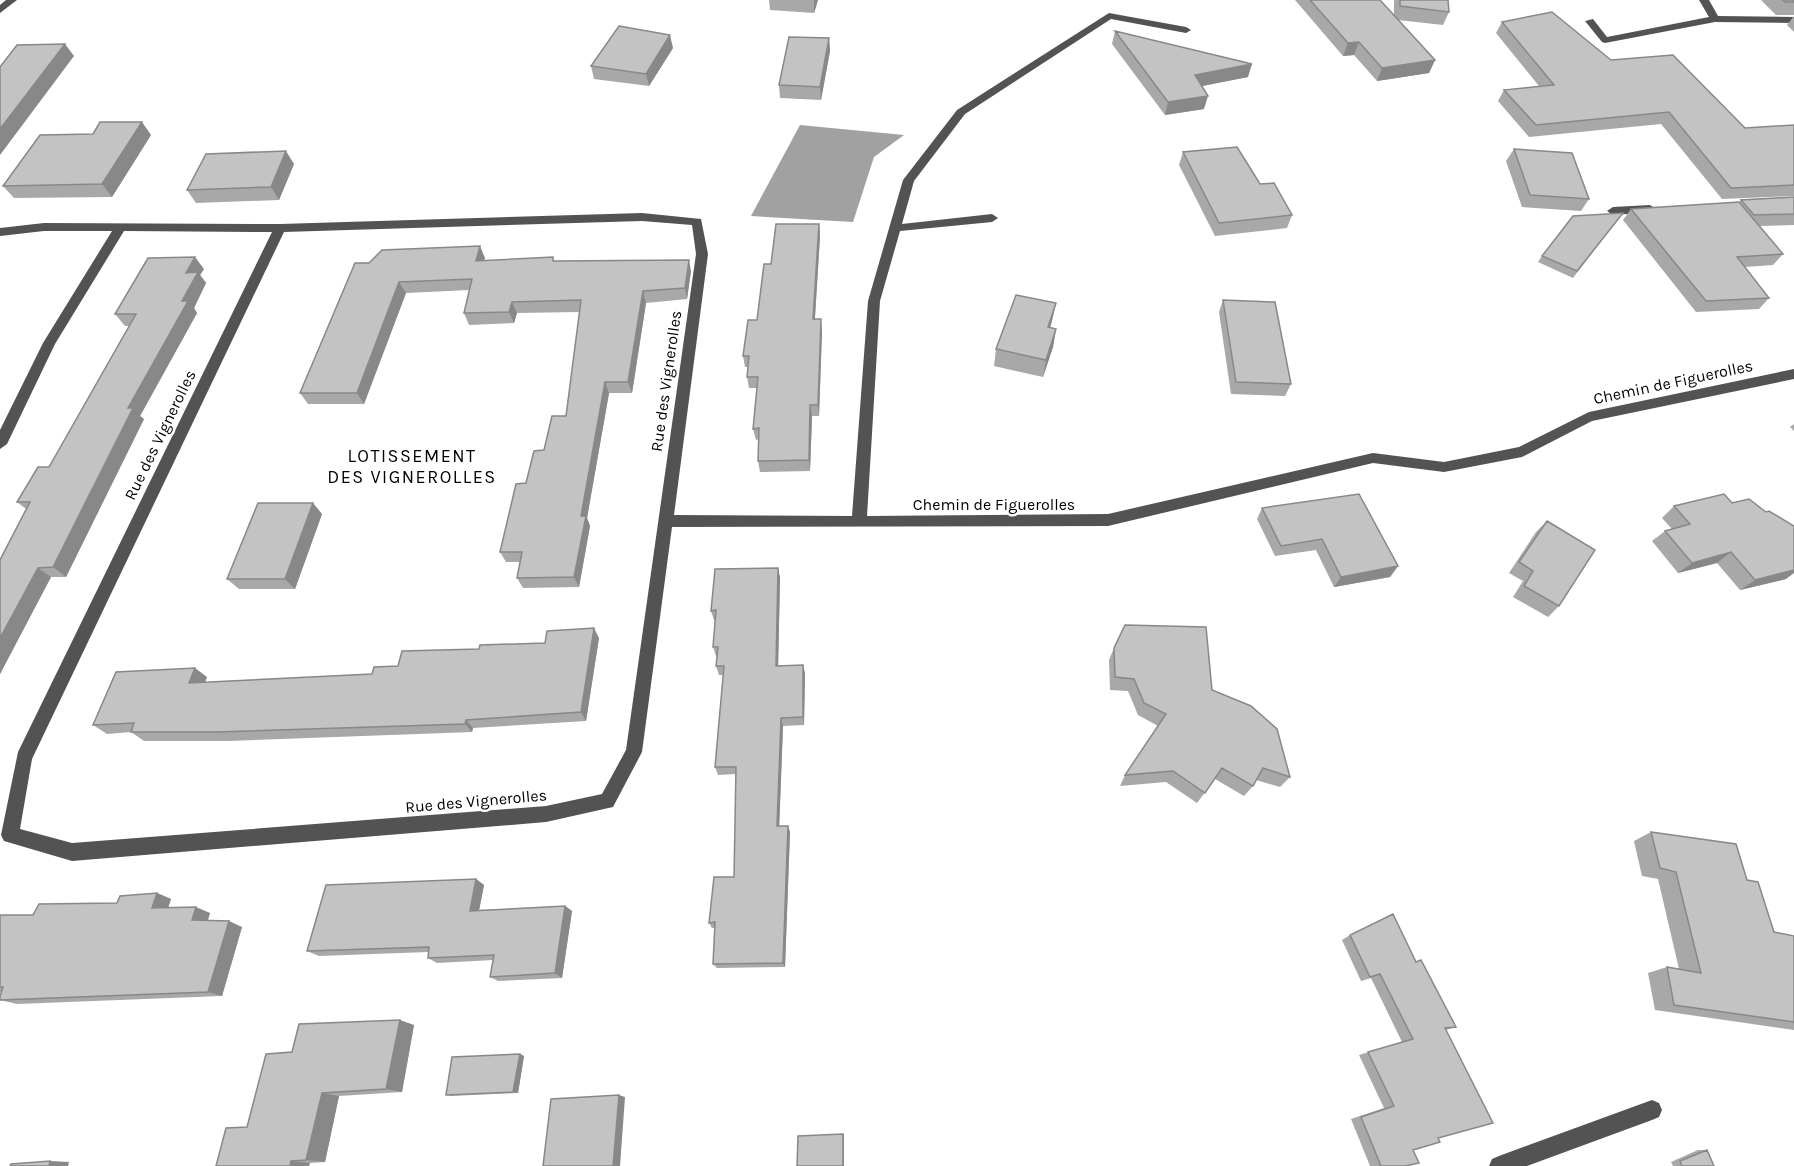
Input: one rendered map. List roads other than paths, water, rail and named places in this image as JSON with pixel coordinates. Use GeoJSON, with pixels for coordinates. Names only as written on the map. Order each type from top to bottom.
{"type":"FeatureCollection","features":[{"type":"Feature","properties":{"kind":"street"},"geometry":{"type":"LineString","coordinates":[[0,10],[12,0]]}},
{"type":"Feature","properties":{"kind":"street"},"geometry":{"type":"LineString","coordinates":[[1704,0],[1715,19]]}},
{"type":"Feature","properties":{"kind":"street"},"geometry":{"type":"LineString","coordinates":[[859,522],[874,301],[909,180],[961,112],[1109,16],[1186,30]]}},
{"type":"Feature","properties":{"kind":"street"},"geometry":{"type":"LineString","coordinates":[[1590,21],[1605,40],[1715,19],[1794,20]]}},
{"type":"Feature","properties":{"kind":"street"},"geometry":{"type":"LineString","coordinates":[[1613,212],[1658,209]]}},
{"type":"Feature","properties":{"kind":"street","name":"Rue des Vignerolles"},"geometry":{"type":"LineString","coordinates":[[0,232],[44,227],[280,228],[642,217],[697,222],[702,254],[634,752],[607,801],[546,814],[72,852],[10,835],[24,758],[280,228]]}},
{"type":"Feature","properties":{"kind":"street"},"geometry":{"type":"LineString","coordinates":[[896,228],[992,218]]}},
{"type":"Feature","properties":{"kind":"street"},"geometry":{"type":"LineString","coordinates":[[0,444],[49,343],[120,228]]}},
{"type":"Feature","properties":{"kind":"street","name":"Chemin de Figuerolles"},"geometry":{"type":"LineString","coordinates":[[665,521],[1108,520],[1373,458],[1444,467],[1522,452],[1589,417],[1794,374]]}},
{"type":"Feature","properties":{"kind":"street"},"geometry":{"type":"LineString","coordinates":[[1499,1166],[1652,1110]]}},
{"type":"Feature","properties":{"kind":"district","name":"LOTISSEMENT DES VIGNEROLLES"},"geometry":{"type":"Point","coordinates":[412,466]}}]}
